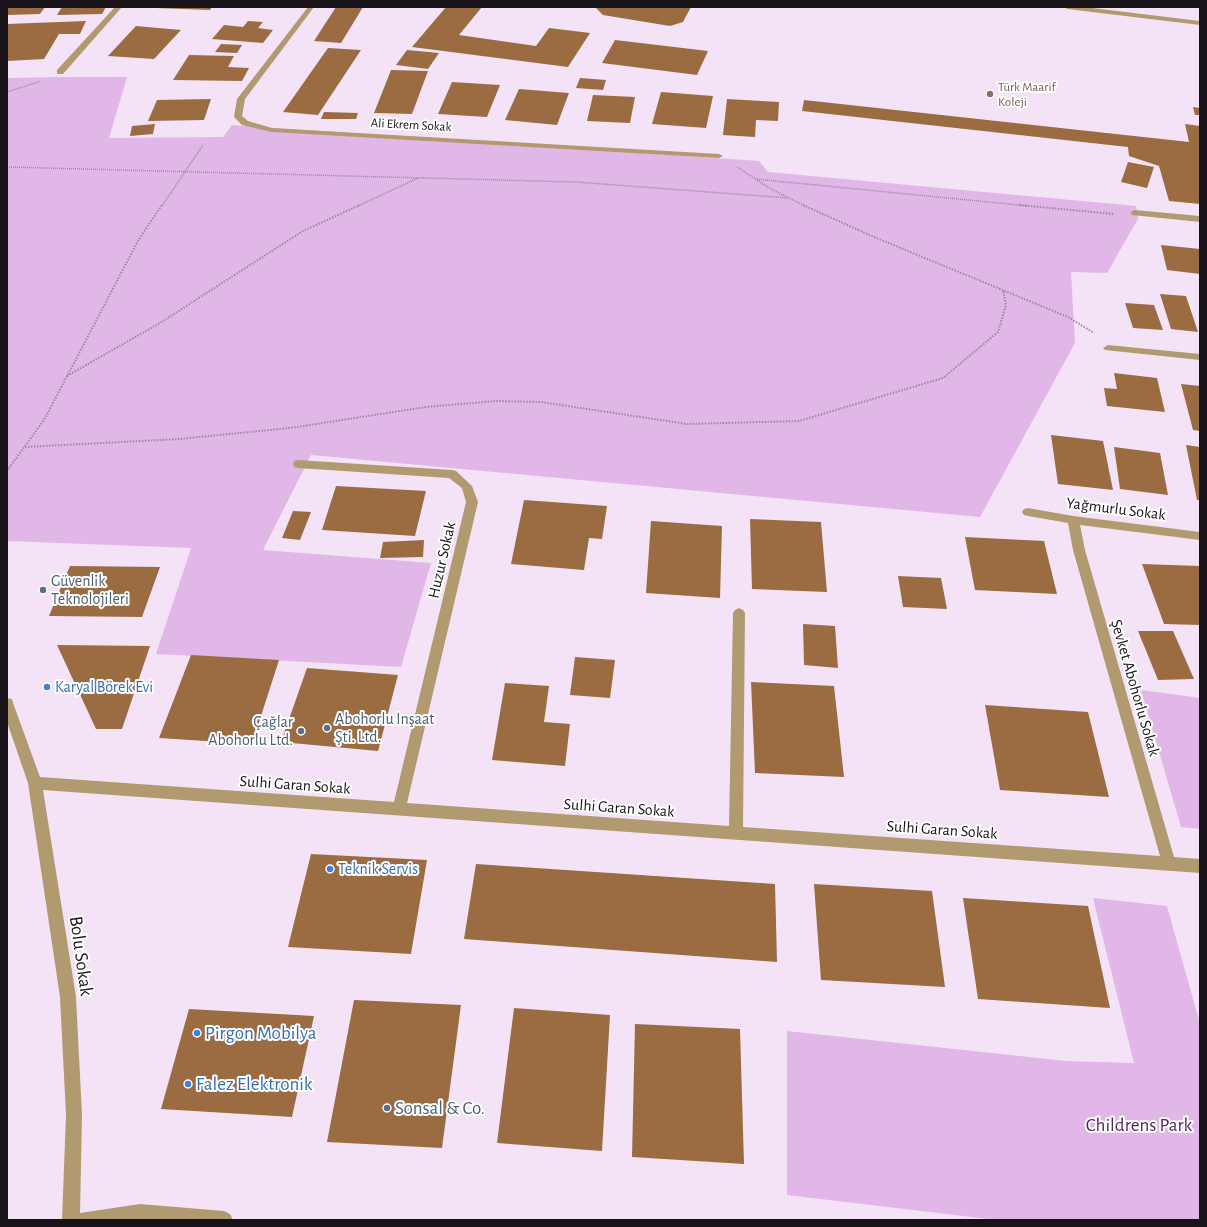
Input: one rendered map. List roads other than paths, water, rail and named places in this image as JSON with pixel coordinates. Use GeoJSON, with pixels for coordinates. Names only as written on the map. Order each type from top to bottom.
{"type":"FeatureCollection","features":[{"type":"Feature","properties":{"kind":"street"},"geometry":{"type":"LineString","coordinates":[[60,72],[119,7]]}},
{"type":"Feature","properties":{"kind":"street","name":"Ali Ekrem Sokak"},"geometry":{"type":"LineString","coordinates":[[311,7],[241,99],[238,117],[245,123],[272,130],[719,156]]}},
{"type":"Feature","properties":{"kind":"street"},"geometry":{"type":"LineString","coordinates":[[1067,7],[1089,8],[1200,23]]}},
{"type":"Feature","properties":{"kind":"street"},"geometry":{"type":"LineString","coordinates":[[1135,213],[1200,219]]}},
{"type":"Feature","properties":{"kind":"street"},"geometry":{"type":"LineString","coordinates":[[1108,348],[1200,357]]}},
{"type":"Feature","properties":{"kind":"street","name":"Huzur Sokak"},"geometry":{"type":"LineString","coordinates":[[298,464],[452,474],[467,486],[472,502],[399,810]]}},
{"type":"Feature","properties":{"kind":"street","name":"Yağmurlu Sokak"},"geometry":{"type":"LineString","coordinates":[[1028,512],[1073,520],[1200,536]]}},
{"type":"Feature","properties":{"kind":"street","name":"Şevket Abohorlu Sokak"},"geometry":{"type":"LineString","coordinates":[[1073,520],[1081,558],[1169,864]]}},
{"type":"Feature","properties":{"kind":"street"},"geometry":{"type":"LineString","coordinates":[[736,833],[739,613]]}},
{"type":"Feature","properties":{"kind":"street","name":"Bolu Sokak"},"geometry":{"type":"LineString","coordinates":[[7,703],[35,783],[68,997],[74,1115],[71,1220]]}},
{"type":"Feature","properties":{"kind":"street","name":"Sulhi Garan Sokak"},"geometry":{"type":"LineString","coordinates":[[35,783],[1200,866]]}},
{"type":"Feature","properties":{"kind":"street"},"geometry":{"type":"LineString","coordinates":[[84,1220],[140,1213],[224,1220]]}},
{"type":"Feature","properties":{"kind":"place","name":"Türk Maarif Koleji"},"geometry":{"type":"Point","coordinates":[990,94]}},
{"type":"Feature","properties":{"kind":"place","name":"Güvenlik Teknolojileri"},"geometry":{"type":"Point","coordinates":[43,590]}},
{"type":"Feature","properties":{"kind":"place","name":"Karyal Börek Evi"},"geometry":{"type":"Point","coordinates":[47,687]}},
{"type":"Feature","properties":{"kind":"place","name":"Abohorlu Inşaat Şti. Ltd."},"geometry":{"type":"Point","coordinates":[327,728]}},
{"type":"Feature","properties":{"kind":"place","name":"Çağlar Abohorlu Ltd."},"geometry":{"type":"Point","coordinates":[301,731]}},
{"type":"Feature","properties":{"kind":"place","name":"Teknik Servis"},"geometry":{"type":"Point","coordinates":[330,869]}},
{"type":"Feature","properties":{"kind":"place","name":"Pirgon Mobilya"},"geometry":{"type":"Point","coordinates":[197,1033]}},
{"type":"Feature","properties":{"kind":"place","name":"Falez Elektronik"},"geometry":{"type":"Point","coordinates":[188,1084]}},
{"type":"Feature","properties":{"kind":"place","name":"Sonsal & Co."},"geometry":{"type":"Point","coordinates":[387,1108]}},
{"type":"Feature","properties":{"kind":"park label","name":"Childrens Park"},"geometry":{"type":"Point","coordinates":[1139,1125]}}]}
